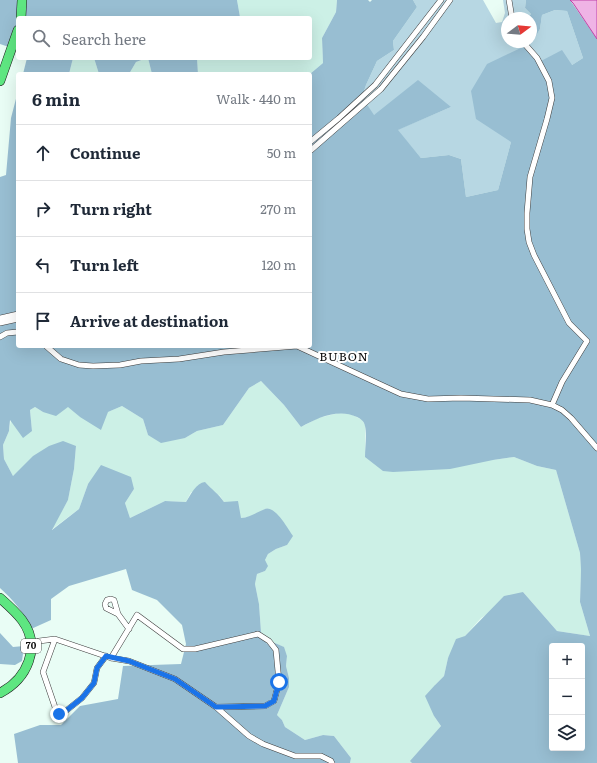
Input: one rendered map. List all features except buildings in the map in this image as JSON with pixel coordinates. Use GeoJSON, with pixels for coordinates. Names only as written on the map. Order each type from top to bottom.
{"type":"FeatureCollection","features":[{"type":"Feature","properties":{"kind":"highway"},"geometry":{"type":"LineString","coordinates":[[21,16],[22,0]]}},
{"type":"Feature","properties":{"kind":"highway"},"geometry":{"type":"LineString","coordinates":[[0,81],[16,36]]}},
{"type":"Feature","properties":{"kind":"highway","name":"70"},"geometry":{"type":"LineString","coordinates":[[0,598],[22,620],[27,628],[31,645],[29,659],[24,672],[12,686],[0,693]]}},
{"type":"Feature","properties":{"kind":"street"},"geometry":{"type":"LineString","coordinates":[[312,140],[375,85],[441,0]]}},
{"type":"Feature","properties":{"kind":"street"},"geometry":{"type":"LineString","coordinates":[[312,149],[381,89],[423,37],[450,0]]}},
{"type":"Feature","properties":{"kind":"street"},"geometry":{"type":"LineString","coordinates":[[509,0],[511,12]]}},
{"type":"Feature","properties":{"kind":"street"},"geometry":{"type":"LineString","coordinates":[[528,48],[537,58],[549,81],[552,98],[530,177],[527,213],[529,242],[534,255],[567,319],[574,330],[587,341],[562,382],[552,405]]}},
{"type":"Feature","properties":{"kind":"street"},"geometry":{"type":"LineString","coordinates":[[1,318],[16,314]]}},
{"type":"Feature","properties":{"kind":"street"},"geometry":{"type":"LineString","coordinates":[[0,324],[16,320]]}},
{"type":"Feature","properties":{"kind":"street"},"geometry":{"type":"LineString","coordinates":[[0,337],[7,333],[16,332]]}},
{"type":"Feature","properties":{"kind":"street"},"geometry":{"type":"LineString","coordinates":[[48,348],[62,359],[79,365],[93,366],[120,365],[141,361],[179,359],[224,352],[273,348]]}},
{"type":"Feature","properties":{"kind":"street"},"geometry":{"type":"LineString","coordinates":[[302,348],[401,394],[428,399],[461,398],[530,400],[552,405],[562,410],[572,418],[597,448]]}},
{"type":"Feature","properties":{"kind":"street"},"geometry":{"type":"LineString","coordinates":[[118,614],[129,629]]}},
{"type":"Feature","properties":{"kind":"street"},"geometry":{"type":"LineString","coordinates":[[55,639],[43,672],[57,713],[59,714],[62,714],[82,698],[94,683],[97,668],[108,657],[137,616],[183,650],[195,649],[258,634],[269,641],[276,650],[279,682],[274,701],[265,706],[216,707]]}},
{"type":"Feature","properties":{"kind":"street"},"geometry":{"type":"LineString","coordinates":[[31,645],[43,640],[55,639],[108,657],[129,661],[175,679],[216,707],[249,736],[264,744],[295,756],[321,756],[332,763]]}},
{"type":"Feature","properties":{"kind":"shaded area"},"geometry":{"type":"Polygon","coordinates":[[[0,0],[237,0],[240,16],[16,16],[16,49],[0,44],[0,0]]]}},
{"type":"Feature","properties":{"kind":"shaded area"},"geometry":{"type":"Polygon","coordinates":[[[237,0],[337,0],[336,12],[322,38],[323,63],[312,72],[198,72],[197,60],[312,60],[312,16],[240,16],[237,0]]]}},
{"type":"Feature","properties":{"kind":"shaded area"},"geometry":{"type":"Polygon","coordinates":[[[337,0],[368,0],[370,2],[372,0],[413,0],[417,7],[393,41],[394,50],[377,61],[362,97],[374,115],[418,80],[451,107],[398,130],[421,158],[449,155],[461,159],[466,197],[498,190],[511,142],[476,119],[471,91],[487,64],[521,48],[530,48],[541,61],[562,50],[572,65],[583,58],[567,11],[555,10],[542,15],[540,29],[537,34],[537,12],[529,12],[525,8],[526,0],[570,0],[597,39],[597,763],[412,763],[410,761],[441,726],[434,716],[425,696],[444,676],[448,658],[456,639],[465,636],[504,596],[523,592],[557,631],[590,636],[580,602],[580,553],[556,470],[537,466],[514,457],[450,469],[393,472],[383,471],[365,457],[366,430],[361,419],[350,414],[335,414],[314,420],[301,427],[284,405],[261,381],[249,388],[223,425],[197,431],[185,438],[161,443],[148,435],[143,419],[122,406],[108,412],[101,430],[80,417],[68,407],[56,416],[43,412],[35,407],[30,410],[32,431],[23,438],[10,420],[9,431],[3,445],[4,459],[13,476],[33,456],[49,446],[63,441],[76,446],[74,469],[68,500],[52,530],[79,509],[88,484],[101,465],[131,477],[134,489],[125,503],[130,518],[165,501],[186,502],[196,487],[205,482],[220,496],[224,502],[238,501],[241,518],[251,516],[265,509],[269,509],[277,514],[293,536],[287,545],[268,554],[265,560],[268,566],[265,571],[257,574],[255,584],[259,604],[261,632],[267,644],[275,643],[284,647],[287,656],[286,666],[289,678],[289,687],[277,715],[282,720],[285,727],[305,740],[323,735],[334,736],[351,758],[350,763],[18,763],[14,734],[40,725],[61,725],[80,706],[118,699],[123,666],[181,664],[186,644],[182,625],[157,600],[132,590],[126,569],[69,586],[51,599],[51,620],[31,629],[18,607],[0,588],[0,177],[6,175],[11,118],[16,99],[16,348],[312,348],[312,72],[323,63],[322,38],[336,12],[337,0]]]}},
{"type":"Feature","properties":{"kind":"shaded area"},"geometry":{"type":"Polygon","coordinates":[[[413,0],[483,0],[496,23],[501,22],[501,48],[537,48],[537,34],[540,29],[542,15],[555,10],[567,11],[583,58],[572,65],[511,142],[498,190],[466,197],[461,159],[449,155],[421,158],[397,130],[451,107],[373,115],[362,97],[377,61],[394,50],[393,41],[417,7],[413,0]]]}},
{"type":"Feature","properties":{"kind":"shaded area"},"geometry":{"type":"Polygon","coordinates":[[[503,0],[526,0],[525,8],[529,12],[505,12],[503,0]]]}},
{"type":"Feature","properties":{"kind":"shaded area"},"geometry":{"type":"Polygon","coordinates":[[[570,0],[597,0],[597,39],[573,3],[570,0]]]}},
{"type":"Feature","properties":{"kind":"shaded area"},"geometry":{"type":"Polygon","coordinates":[[[26,60],[72,60],[70,72],[24,72],[26,60]]]}},
{"type":"Feature","properties":{"kind":"shaded area"},"geometry":{"type":"Polygon","coordinates":[[[72,60],[95,60],[98,72],[70,72],[72,60]]]}},
{"type":"Feature","properties":{"kind":"shaded area"},"geometry":{"type":"Polygon","coordinates":[[[95,60],[142,60],[136,62],[130,72],[98,72],[95,60]]]}},
{"type":"Feature","properties":{"kind":"shaded area"},"geometry":{"type":"Polygon","coordinates":[[[148,60],[152,72],[130,72],[136,62],[148,60]]]}},
{"type":"Feature","properties":{"kind":"shaded area"},"geometry":{"type":"Polygon","coordinates":[[[148,60],[197,60],[198,72],[152,72],[148,60]]]}},
{"type":"Feature","properties":{"kind":"shaded area"},"geometry":{"type":"Polygon","coordinates":[[[261,381],[284,405],[301,427],[318,418],[339,413],[351,414],[362,420],[365,425],[365,457],[493,460],[514,457],[537,466],[556,470],[580,553],[580,602],[590,636],[557,631],[523,592],[481,618],[448,658],[444,676],[435,685],[434,716],[441,726],[411,761],[412,763],[350,763],[351,758],[334,736],[323,735],[305,740],[285,727],[282,720],[277,715],[289,687],[289,678],[286,666],[287,656],[283,647],[275,643],[267,644],[261,632],[259,604],[255,584],[257,574],[265,571],[265,560],[268,554],[287,545],[267,508],[250,517],[241,518],[224,502],[220,496],[213,491],[191,492],[186,502],[165,501],[130,518],[125,503],[134,489],[88,484],[79,509],[51,530],[68,500],[74,469],[76,446],[23,468],[13,476],[4,459],[3,445],[9,431],[11,420],[32,431],[30,410],[35,407],[43,412],[68,406],[80,417],[108,412],[122,406],[143,419],[148,435],[185,438],[197,431],[223,425],[249,388],[261,381]]]}},
{"type":"Feature","properties":{"kind":"shaded area"},"geometry":{"type":"Polygon","coordinates":[[[0,633],[13,647],[24,646],[22,661],[15,665],[0,664],[0,633]]]}},
{"type":"Feature","properties":{"kind":"district","name":"BUBON"},"geometry":{"type":"Point","coordinates":[344,357]}},
{"type":"Feature","properties":{"kind":"route"},"geometry":{"type":"LineString","coordinates":[[59,714],[62,714],[82,698],[94,683],[97,668],[106,656],[129,661],[175,679],[216,707],[265,706],[274,701],[279,682]]}}]}
